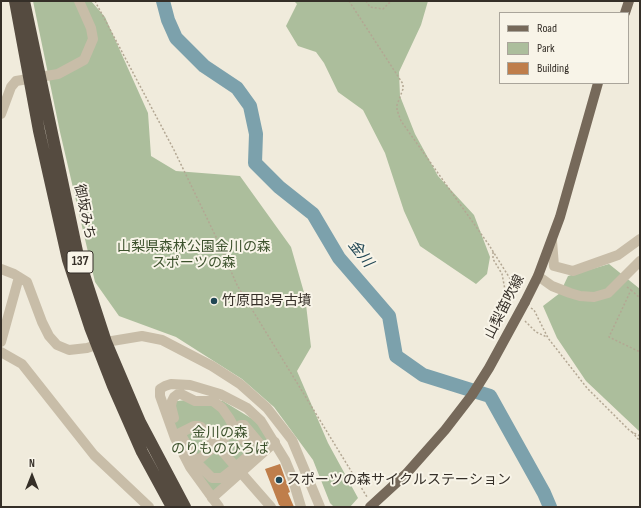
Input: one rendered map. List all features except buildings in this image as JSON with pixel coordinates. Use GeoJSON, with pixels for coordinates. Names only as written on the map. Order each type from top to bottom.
{"type":"FeatureCollection","features":[{"type":"Feature","properties":{"kind":"highway","name":"御坂みち"},"geometry":{"type":"LineString","coordinates":[[14,1],[35,78]]}},
{"type":"Feature","properties":{"kind":"highway","name":"御坂みち"},"geometry":{"type":"LineString","coordinates":[[24,1],[35,78],[39,131],[68,260],[142,452],[172,507]]}},
{"type":"Feature","properties":{"kind":"highway","name":"御坂みち"},"geometry":{"type":"LineString","coordinates":[[101,344],[163,467],[185,507]]}},
{"type":"Feature","properties":{"kind":"highway"},"geometry":{"type":"LineString","coordinates":[[163,467],[191,507]]}},
{"type":"Feature","properties":{"kind":"main road"},"geometry":{"type":"LineString","coordinates":[[624,12],[629,1]]}},
{"type":"Feature","properties":{"kind":"main road","name":"山梨笛吹線"},"geometry":{"type":"LineString","coordinates":[[370,504],[406,474],[472,395],[489,368],[525,302],[538,276],[552,241],[598,84]]}},
{"type":"Feature","properties":{"kind":"street"},"geometry":{"type":"LineString","coordinates":[[1,114],[10,87],[16,81],[58,74],[84,60],[93,39],[91,28],[79,1]]}},
{"type":"Feature","properties":{"kind":"street"},"geometry":{"type":"LineString","coordinates":[[552,241],[554,266],[573,271],[618,255],[640,239]]}},
{"type":"Feature","properties":{"kind":"street"},"geometry":{"type":"LineString","coordinates":[[538,276],[552,286],[570,294],[588,298],[608,293],[640,261]]}},
{"type":"Feature","properties":{"kind":"street"},"geometry":{"type":"LineString","coordinates":[[1,269],[27,282],[49,336],[57,345],[69,350],[86,348],[142,336],[162,340],[212,366],[240,384],[267,408],[292,440],[320,507]]}},
{"type":"Feature","properties":{"kind":"street"},"geometry":{"type":"LineString","coordinates":[[1,342],[19,277]]}},
{"type":"Feature","properties":{"kind":"street"},"geometry":{"type":"LineString","coordinates":[[1,352],[22,364],[94,455],[149,507]]}},
{"type":"Feature","properties":{"kind":"street"},"geometry":{"type":"LineString","coordinates":[[219,507],[190,467],[175,438],[160,396],[160,389],[165,386],[171,384],[190,385],[220,394],[247,408],[260,421],[286,460],[301,507]]}},
{"type":"Feature","properties":{"kind":"street"},"geometry":{"type":"LineString","coordinates":[[181,394],[195,401],[208,400],[217,403],[249,447],[250,452],[239,470],[222,478],[212,478],[196,462],[180,433],[176,427],[171,406],[174,397],[181,394]]}},
{"type":"Feature","properties":{"kind":"street"},"geometry":{"type":"LineString","coordinates":[[196,462],[241,425],[244,425],[260,444]]}},
{"type":"Feature","properties":{"kind":"street"},"geometry":{"type":"LineString","coordinates":[[180,433],[198,426],[217,445],[271,507]]}},
{"type":"Feature","properties":{"kind":"street"},"geometry":{"type":"LineString","coordinates":[[212,498],[239,470],[275,442]]}},
{"type":"Feature","properties":{"kind":"path"},"geometry":{"type":"LineString","coordinates":[[96,1],[174,150],[238,285],[370,504]]}},
{"type":"Feature","properties":{"kind":"path"},"geometry":{"type":"LineString","coordinates":[[349,1],[402,84],[403,89],[397,105],[397,110],[401,121],[493,252],[525,302],[534,310],[548,338],[587,388],[640,441]]}},
{"type":"Feature","properties":{"kind":"path"},"geometry":{"type":"LineString","coordinates":[[366,1],[370,7],[383,9],[391,1]]}},
{"type":"Feature","properties":{"kind":"path"},"geometry":{"type":"LineString","coordinates":[[493,252],[493,259],[502,274],[509,302],[514,308]]}},
{"type":"Feature","properties":{"kind":"path"},"geometry":{"type":"LineString","coordinates":[[619,281],[640,298]]}},
{"type":"Feature","properties":{"kind":"path"},"geometry":{"type":"LineString","coordinates":[[631,290],[609,337],[640,352]]}},
{"type":"Feature","properties":{"kind":"path"},"geometry":{"type":"LineString","coordinates":[[524,319],[536,332],[548,338]]}},
{"type":"Feature","properties":{"kind":"path"},"geometry":{"type":"LineString","coordinates":[[630,431],[640,436]]}},
{"type":"Feature","properties":{"kind":"green space","name":"山梨県森林公園金川の森 スポーツの森"},"geometry":{"type":"Polygon","coordinates":[[[33,1],[91,1],[105,17],[148,113],[151,156],[176,171],[240,176],[291,247],[305,296],[311,347],[297,371],[328,443],[358,498],[350,507],[334,507],[330,503],[313,460],[274,407],[242,379],[176,337],[119,316],[95,282],[60,132],[33,1]]]}},
{"type":"Feature","properties":{"kind":"green space"},"geometry":{"type":"Polygon","coordinates":[[[294,1],[428,1],[421,25],[399,72],[400,96],[415,134],[438,176],[474,215],[490,257],[487,274],[476,284],[420,246],[404,211],[385,153],[363,110],[338,92],[324,63],[316,52],[298,46],[286,26],[297,4],[294,1]]]}},
{"type":"Feature","properties":{"kind":"green space"},"geometry":{"type":"Polygon","coordinates":[[[609,264],[640,289],[640,432],[586,381],[557,338],[543,306],[560,293],[568,276],[609,264]]]}},
{"type":"Feature","properties":{"kind":"green space","name":"金川の森 のりものひろば"},"geometry":{"type":"Polygon","coordinates":[[[203,398],[223,401],[254,420],[270,438],[272,443],[215,492],[209,489],[163,405],[169,402],[203,398]]]}},
{"type":"Feature","properties":{"kind":"waterway","name":"金川"},"geometry":{"type":"LineString","coordinates":[[163,1],[168,20],[176,38],[204,66],[237,88],[250,106],[256,134],[255,163],[279,187],[313,214],[339,258],[389,316],[396,356],[423,375],[490,396],[544,493],[550,507]]}},
{"type":"Feature","properties":{"kind":"place","name":"竹原田3号古墳"},"geometry":{"type":"Point","coordinates":[214,301]}},
{"type":"Feature","properties":{"kind":"place","name":"スポーツの森サイクルステーション"},"geometry":{"type":"Point","coordinates":[279,480]}}]}
